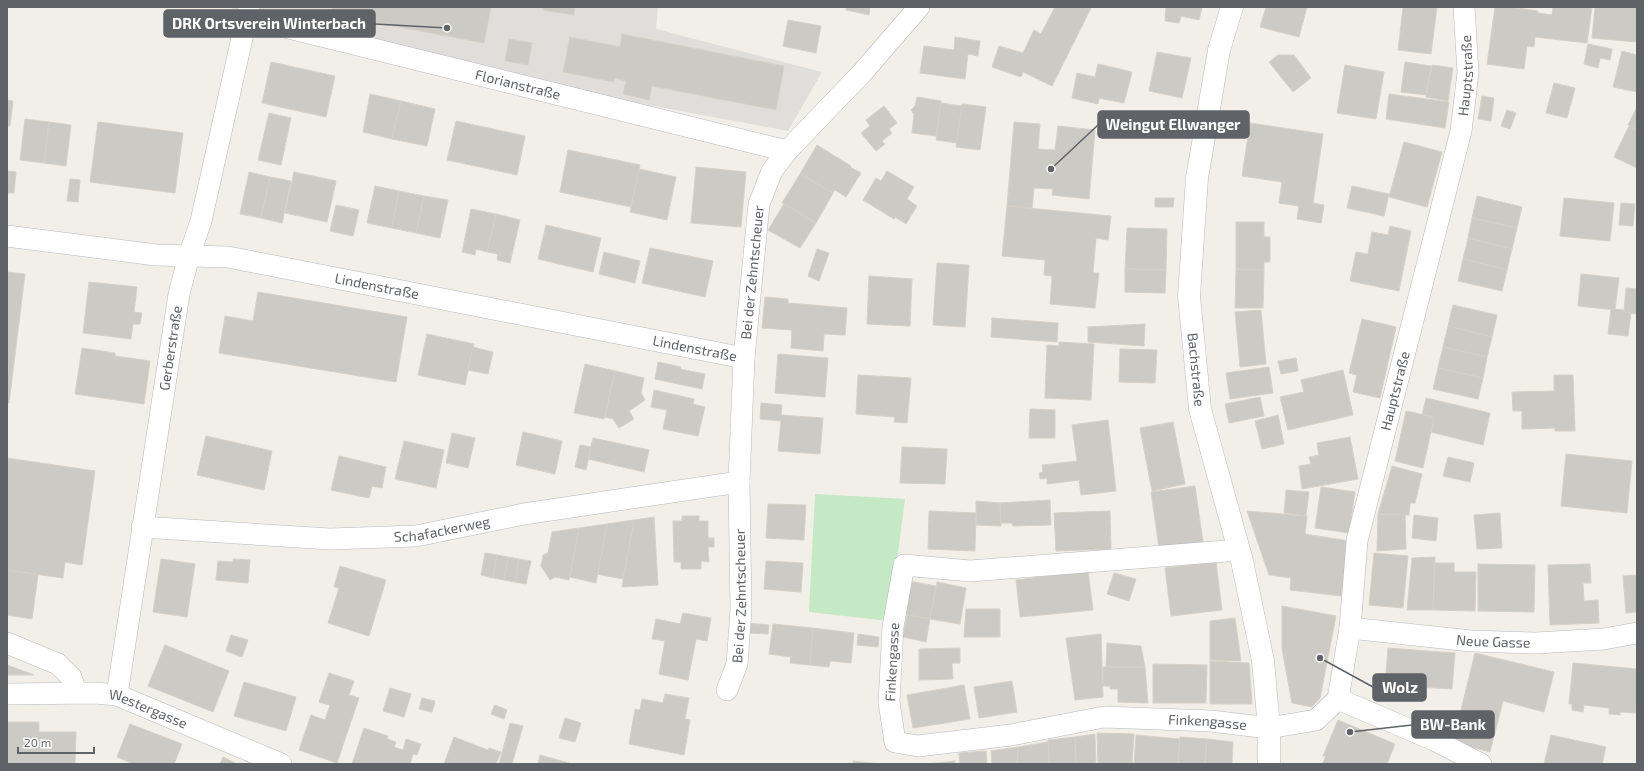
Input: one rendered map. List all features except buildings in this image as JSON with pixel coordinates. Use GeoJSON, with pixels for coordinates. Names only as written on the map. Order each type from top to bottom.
{"type":"FeatureCollection","features":[{"type":"Feature","properties":{"kind":"main road","name":"Bachstraße"},"geometry":{"type":"LineString","coordinates":[[1232,7],[1219,50],[1197,178],[1189,296],[1200,409],[1239,550],[1263,660],[1269,728],[1269,764]]}},
{"type":"Feature","properties":{"kind":"street","name":"Bei der Zehntscheuer"},"geometry":{"type":"LineString","coordinates":[[727,690],[737,664],[741,610],[739,482],[744,358],[760,204],[772,171],[787,151],[862,73],[920,7]]}},
{"type":"Feature","properties":{"kind":"street","name":"Hauptstraße"},"geometry":{"type":"LineString","coordinates":[[1338,700],[1350,628],[1357,542],[1460,131],[1468,73],[1464,7]]}},
{"type":"Feature","properties":{"kind":"street","name":"Florianstraße"},"geometry":{"type":"LineString","coordinates":[[249,13],[787,151]]}},
{"type":"Feature","properties":{"kind":"street","name":"Gerberstraße"},"geometry":{"type":"LineString","coordinates":[[117,695],[179,294],[189,256],[201,221],[249,13]]}},
{"type":"Feature","properties":{"kind":"street","name":"Lindenstraße"},"geometry":{"type":"LineString","coordinates":[[7,236],[156,255],[228,257],[744,358]]}},
{"type":"Feature","properties":{"kind":"street","name":"Schafackerweg"},"geometry":{"type":"LineString","coordinates":[[142,527],[330,539],[416,536],[524,514],[739,482]]}},
{"type":"Feature","properties":{"kind":"street","name":"Finkengasse"},"geometry":{"type":"LineString","coordinates":[[1239,550],[970,571],[904,564],[893,627],[889,702],[894,735],[896,742],[918,746],[1010,734],[1104,717],[1211,721],[1269,728]]}},
{"type":"Feature","properties":{"kind":"street","name":"Neue Gasse"},"geometry":{"type":"LineString","coordinates":[[1350,628],[1471,641],[1536,643],[1604,639],[1637,633]]}},
{"type":"Feature","properties":{"kind":"street"},"geometry":{"type":"LineString","coordinates":[[7,643],[58,664],[71,677],[76,692]]}},
{"type":"Feature","properties":{"kind":"street","name":"Westergasse"},"geometry":{"type":"LineString","coordinates":[[7,694],[95,692],[117,695],[280,764]]}},
{"type":"Feature","properties":{"kind":"street"},"geometry":{"type":"LineString","coordinates":[[1269,728],[1316,720],[1338,700],[1434,740],[1482,764]]}},
{"type":"Feature","properties":{"kind":"shaded area"},"geometry":{"type":"Polygon","coordinates":[[[233,7],[658,7],[656,29],[822,72],[788,131],[228,27],[233,7]]]}},
{"type":"Feature","properties":{"kind":"green space"},"geometry":{"type":"Polygon","coordinates":[[[815,494],[905,499],[889,621],[809,612],[815,494]]]}},
{"type":"Feature","properties":{"kind":"place","name":"DRK Ortsverein Winterbach"},"geometry":{"type":"Point","coordinates":[447,28]}},
{"type":"Feature","properties":{"kind":"place","name":"Weingut Ellwanger"},"geometry":{"type":"Point","coordinates":[1051,169]}},
{"type":"Feature","properties":{"kind":"place","name":"Wolz"},"geometry":{"type":"Point","coordinates":[1320,658]}},
{"type":"Feature","properties":{"kind":"place","name":"BW-Bank"},"geometry":{"type":"Point","coordinates":[1350,732]}}]}
